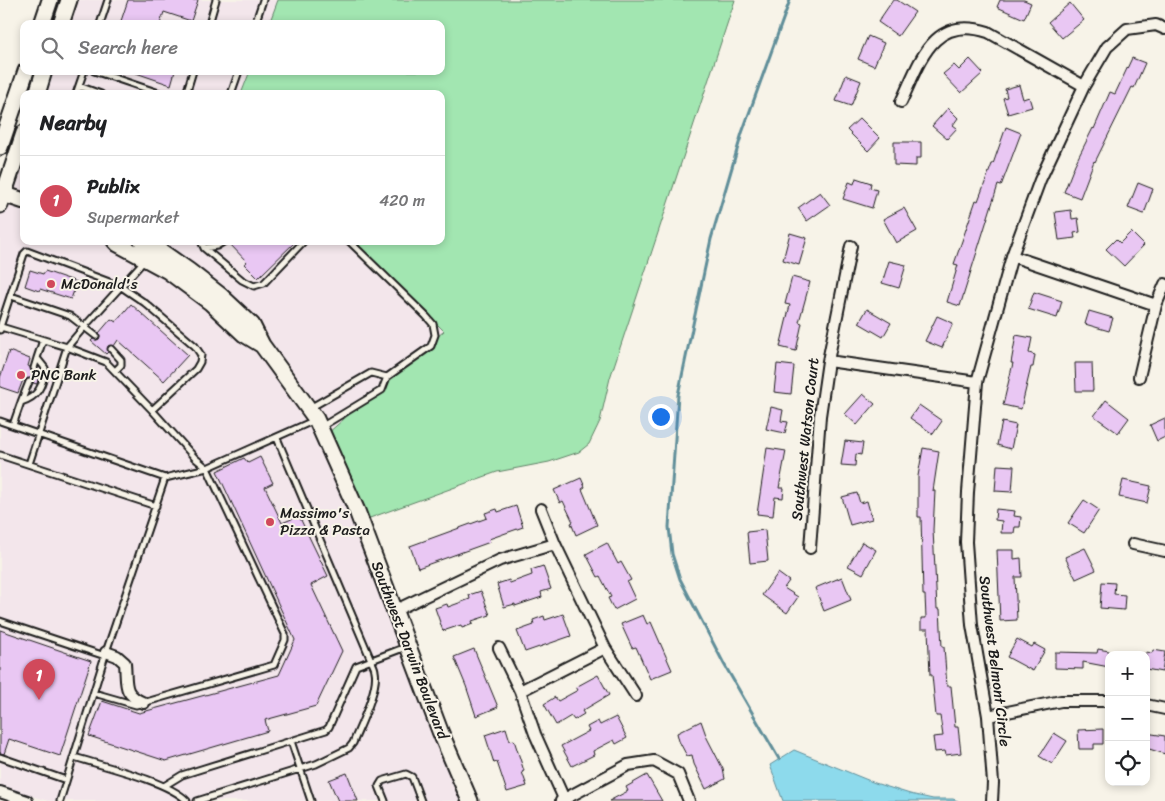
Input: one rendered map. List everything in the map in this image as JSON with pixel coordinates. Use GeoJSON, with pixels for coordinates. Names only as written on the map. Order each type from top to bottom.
{"type":"FeatureCollection","features":[{"type":"Feature","properties":{"kind":"street"},"geometry":{"type":"LineString","coordinates":[[43,20],[50,0]]}},
{"type":"Feature","properties":{"kind":"street"},"geometry":{"type":"LineString","coordinates":[[62,20],[69,0]]}},
{"type":"Feature","properties":{"kind":"street","name":"Southwest Belmont Circle"},"geometry":{"type":"LineString","coordinates":[[992,801],[994,783],[988,716],[972,625],[966,542],[977,382],[1012,256],[1040,180],[1084,86],[1107,47],[1127,29],[1156,25],[1165,29]]}},
{"type":"Feature","properties":{"kind":"street"},"geometry":{"type":"LineString","coordinates":[[901,102],[924,53],[931,43],[946,33],[962,27],[988,32],[1084,86]]}},
{"type":"Feature","properties":{"kind":"street"},"geometry":{"type":"LineString","coordinates":[[0,147],[25,75]]}},
{"type":"Feature","properties":{"kind":"street"},"geometry":{"type":"LineString","coordinates":[[38,90],[43,75]]}},
{"type":"Feature","properties":{"kind":"street"},"geometry":{"type":"LineString","coordinates":[[20,144],[1,197],[20,200]]}},
{"type":"Feature","properties":{"kind":"street","name":"Southwest Darwin Boulevard"},"geometry":{"type":"LineString","coordinates":[[120,245],[168,271],[211,302],[244,334],[262,345]]}},
{"type":"Feature","properties":{"kind":"street","name":"Southwest Darwin Boulevard"},"geometry":{"type":"LineString","coordinates":[[160,246],[221,296],[252,325],[262,345],[314,419],[357,510],[440,731],[470,801]]}},
{"type":"Feature","properties":{"kind":"street","name":"Southwest Watson Court"},"geometry":{"type":"LineString","coordinates":[[810,548],[820,416],[828,362],[851,246]]}},
{"type":"Feature","properties":{"kind":"street"},"geometry":{"type":"LineString","coordinates":[[1012,256],[1156,305]]}},
{"type":"Feature","properties":{"kind":"street"},"geometry":{"type":"LineString","coordinates":[[1139,377],[1156,305],[1165,284]]}},
{"type":"Feature","properties":{"kind":"street"},"geometry":{"type":"LineString","coordinates":[[828,362],[977,382]]}},
{"type":"Feature","properties":{"kind":"street"},"geometry":{"type":"LineString","coordinates":[[542,509],[555,544],[605,648],[636,696]]}},
{"type":"Feature","properties":{"kind":"street"},"geometry":{"type":"LineString","coordinates":[[396,610],[500,560],[555,544]]}},
{"type":"Feature","properties":{"kind":"street"},"geometry":{"type":"LineString","coordinates":[[1133,544],[1165,551]]}},
{"type":"Feature","properties":{"kind":"street"},"geometry":{"type":"LineString","coordinates":[[499,648],[520,691],[535,734],[564,801],[628,765],[654,761],[678,774],[689,801]]}},
{"type":"Feature","properties":{"kind":"street"},"geometry":{"type":"LineString","coordinates":[[520,691],[605,648]]}},
{"type":"Feature","properties":{"kind":"street"},"geometry":{"type":"LineString","coordinates":[[106,654],[117,656],[125,663],[125,680],[128,692],[134,699],[144,703]]}},
{"type":"Feature","properties":{"kind":"street"},"geometry":{"type":"LineString","coordinates":[[988,716],[1061,701],[1105,701]]}},
{"type":"Feature","properties":{"kind":"street"},"geometry":{"type":"LineString","coordinates":[[1150,706],[1165,709]]}},
{"type":"Feature","properties":{"kind":"street"},"geometry":{"type":"LineString","coordinates":[[0,792],[28,801]]}},
{"type":"Feature","properties":{"kind":"lane"},"geometry":{"type":"LineString","coordinates":[[101,20],[108,0]]}},
{"type":"Feature","properties":{"kind":"lane"},"geometry":{"type":"LineString","coordinates":[[210,20],[216,0]]}},
{"type":"Feature","properties":{"kind":"lane"},"geometry":{"type":"LineString","coordinates":[[256,20],[263,0]]}},
{"type":"Feature","properties":{"kind":"lane"},"geometry":{"type":"LineString","coordinates":[[78,90],[83,75]]}},
{"type":"Feature","properties":{"kind":"lane"},"geometry":{"type":"LineString","coordinates":[[106,75],[150,90]]}},
{"type":"Feature","properties":{"kind":"lane"},"geometry":{"type":"LineString","coordinates":[[187,90],[192,75]]}},
{"type":"Feature","properties":{"kind":"lane"},"geometry":{"type":"LineString","coordinates":[[232,90],[238,75]]}},
{"type":"Feature","properties":{"kind":"lane"},"geometry":{"type":"LineString","coordinates":[[79,86],[90,90]]}},
{"type":"Feature","properties":{"kind":"lane"},"geometry":{"type":"LineString","coordinates":[[203,245],[242,280],[254,286],[264,283],[300,245]]}},
{"type":"Feature","properties":{"kind":"lane"},"geometry":{"type":"LineString","coordinates":[[204,248],[219,245]]}},
{"type":"Feature","properties":{"kind":"lane"},"geometry":{"type":"LineString","coordinates":[[0,421],[165,478],[207,468],[278,438],[314,419],[382,390],[387,377],[431,346],[435,335],[433,324],[353,245]]}},
{"type":"Feature","properties":{"kind":"lane"},"geometry":{"type":"LineString","coordinates":[[94,693],[136,705],[274,666],[285,640],[285,634],[207,468],[195,458],[106,362],[67,347],[0,328],[24,254],[27,251],[120,286],[145,303],[195,346],[201,355],[196,370],[152,410]]}},
{"type":"Feature","properties":{"kind":"lane"},"geometry":{"type":"LineString","coordinates":[[29,464],[67,347],[146,259]]}},
{"type":"Feature","properties":{"kind":"lane"},"geometry":{"type":"LineString","coordinates":[[11,296],[70,316],[96,336]]}},
{"type":"Feature","properties":{"kind":"lane"},"geometry":{"type":"LineString","coordinates":[[34,368],[43,340]]}},
{"type":"Feature","properties":{"kind":"lane"},"geometry":{"type":"LineString","coordinates":[[111,349],[122,360],[115,371]]}},
{"type":"Feature","properties":{"kind":"lane"},"geometry":{"type":"LineString","coordinates":[[21,402],[32,399],[37,393],[44,377],[45,368],[37,358]]}},
{"type":"Feature","properties":{"kind":"lane"},"geometry":{"type":"LineString","coordinates":[[314,419],[371,372],[387,377]]}},
{"type":"Feature","properties":{"kind":"lane"},"geometry":{"type":"LineString","coordinates":[[13,426],[28,382]]}},
{"type":"Feature","properties":{"kind":"lane"},"geometry":{"type":"LineString","coordinates":[[197,801],[316,764],[349,748],[353,743],[370,700],[375,681],[376,672],[278,438]]}},
{"type":"Feature","properties":{"kind":"lane"},"geometry":{"type":"LineString","coordinates":[[0,455],[156,506]]}},
{"type":"Feature","properties":{"kind":"lane"},"geometry":{"type":"LineString","coordinates":[[60,801],[106,654],[165,478]]}},
{"type":"Feature","properties":{"kind":"lane"},"geometry":{"type":"LineString","coordinates":[[0,621],[106,654]]}},
{"type":"Feature","properties":{"kind":"lane"},"geometry":{"type":"LineString","coordinates":[[164,786],[182,775],[326,730],[356,666],[409,646]]}},
{"type":"Feature","properties":{"kind":"lane"},"geometry":{"type":"LineString","coordinates":[[292,741],[311,801]]}},
{"type":"Feature","properties":{"kind":"lane"},"geometry":{"type":"LineString","coordinates":[[74,757],[164,786],[187,801]]}},
{"type":"Feature","properties":{"kind":"lane"},"geometry":{"type":"LineString","coordinates":[[0,758],[66,780]]}},
{"type":"Feature","properties":{"kind":"lane"},"geometry":{"type":"LineString","coordinates":[[385,801],[379,786],[382,781],[406,774],[412,777],[421,801]]}},
{"type":"Feature","properties":{"kind":"shaded area"},"geometry":{"type":"Polygon","coordinates":[[[75,0],[278,0],[270,20],[68,20],[75,0]]]}},
{"type":"Feature","properties":{"kind":"shaded area"},"geometry":{"type":"Polygon","coordinates":[[[49,75],[248,75],[243,90],[44,90],[49,75]]]}},
{"type":"Feature","properties":{"kind":"shaded area"},"geometry":{"type":"Polygon","coordinates":[[[20,163],[20,193],[11,190],[20,163]]]}},
{"type":"Feature","properties":{"kind":"shaded area"},"geometry":{"type":"Polygon","coordinates":[[[6,201],[20,206],[20,245],[111,245],[115,250],[165,277],[258,349],[311,423],[352,513],[464,801],[48,801],[0,786],[0,216],[6,201]]]}},
{"type":"Feature","properties":{"kind":"shaded area"},"geometry":{"type":"Polygon","coordinates":[[[160,245],[358,245],[444,331],[328,432],[269,342],[160,245]]]}},
{"type":"Feature","properties":{"kind":"green space"},"geometry":{"type":"Polygon","coordinates":[[[278,0],[735,0],[610,378],[600,421],[589,444],[579,452],[549,462],[497,472],[367,519],[328,433],[444,331],[358,245],[445,245],[445,90],[243,90],[248,75],[445,75],[445,20],[270,20],[278,0]]]}},
{"type":"Feature","properties":{"kind":"water"},"geometry":{"type":"Polygon","coordinates":[[[794,750],[875,783],[910,794],[933,799],[953,799],[958,801],[783,801],[770,765],[794,750]]]}},
{"type":"Feature","properties":{"kind":"building"},"geometry":{"type":"Polygon","coordinates":[[[128,0],[198,0],[191,20],[164,12],[161,20],[121,20],[128,0]]]}},
{"type":"Feature","properties":{"kind":"building"},"geometry":{"type":"Polygon","coordinates":[[[893,0],[897,0],[915,12],[898,36],[878,22],[893,0]]]}},
{"type":"Feature","properties":{"kind":"building"},"geometry":{"type":"Polygon","coordinates":[[[1000,0],[1024,0],[1031,3],[1024,19],[997,7],[1000,0]]]}},
{"type":"Feature","properties":{"kind":"building"},"geometry":{"type":"Polygon","coordinates":[[[1070,3],[1084,20],[1062,38],[1048,22],[1070,3]]]}},
{"type":"Feature","properties":{"kind":"building"},"geometry":{"type":"Polygon","coordinates":[[[868,36],[884,43],[874,66],[858,59],[868,36]]]}},
{"type":"Feature","properties":{"kind":"building"},"geometry":{"type":"Polygon","coordinates":[[[1132,58],[1145,63],[1134,88],[1132,87],[1094,161],[1080,198],[1064,192],[1075,164],[1094,129],[1110,92],[1115,94],[1132,58]]]}},
{"type":"Feature","properties":{"kind":"building"},"geometry":{"type":"Polygon","coordinates":[[[970,59],[983,73],[961,93],[943,74],[954,65],[959,70],[970,59]]]}},
{"type":"Feature","properties":{"kind":"building"},"geometry":{"type":"Polygon","coordinates":[[[142,75],[174,75],[171,85],[142,75]]]}},
{"type":"Feature","properties":{"kind":"building"},"geometry":{"type":"Polygon","coordinates":[[[846,75],[861,81],[851,106],[836,101],[846,75]]]}},
{"type":"Feature","properties":{"kind":"building"},"geometry":{"type":"Polygon","coordinates":[[[1019,85],[1023,99],[1029,97],[1032,107],[1008,114],[1003,98],[1007,97],[1005,89],[1019,85]]]}},
{"type":"Feature","properties":{"kind":"building"},"geometry":{"type":"Polygon","coordinates":[[[948,108],[958,118],[953,125],[957,128],[947,139],[932,126],[948,108]]]}},
{"type":"Feature","properties":{"kind":"building"},"geometry":{"type":"Polygon","coordinates":[[[860,118],[880,138],[868,151],[847,130],[860,118]]]}},
{"type":"Feature","properties":{"kind":"building"},"geometry":{"type":"Polygon","coordinates":[[[1006,127],[1021,133],[1001,186],[998,185],[960,306],[947,302],[958,265],[954,264],[976,200],[978,201],[1006,127]]]}},
{"type":"Feature","properties":{"kind":"building"},"geometry":{"type":"Polygon","coordinates":[[[894,142],[921,142],[921,158],[916,158],[916,166],[894,165],[894,142]]]}},
{"type":"Feature","properties":{"kind":"building"},"geometry":{"type":"Polygon","coordinates":[[[856,178],[871,183],[870,188],[877,190],[872,208],[843,199],[849,182],[854,184],[856,178]]]}},
{"type":"Feature","properties":{"kind":"building"},"geometry":{"type":"Polygon","coordinates":[[[1138,183],[1153,189],[1144,214],[1128,208],[1138,183]]]}},
{"type":"Feature","properties":{"kind":"building"},"geometry":{"type":"Polygon","coordinates":[[[820,192],[830,205],[807,221],[798,208],[820,192]]]}},
{"type":"Feature","properties":{"kind":"building"},"geometry":{"type":"Polygon","coordinates":[[[904,208],[917,231],[896,243],[883,219],[904,208]]]}},
{"type":"Feature","properties":{"kind":"building"},"geometry":{"type":"Polygon","coordinates":[[[1071,210],[1072,219],[1078,218],[1080,232],[1074,233],[1075,238],[1059,240],[1055,212],[1071,210]]]}},
{"type":"Feature","properties":{"kind":"building"},"geometry":{"type":"Polygon","coordinates":[[[1131,232],[1144,245],[1124,266],[1106,249],[1116,239],[1120,243],[1131,232]]]}},
{"type":"Feature","properties":{"kind":"building"},"geometry":{"type":"Polygon","coordinates":[[[790,233],[807,238],[799,265],[783,260],[790,233]]]}},
{"type":"Feature","properties":{"kind":"building"},"geometry":{"type":"Polygon","coordinates":[[[231,245],[292,245],[258,278],[244,264],[247,262],[231,245]]]}},
{"type":"Feature","properties":{"kind":"building"},"geometry":{"type":"Polygon","coordinates":[[[889,261],[906,265],[899,288],[882,283],[889,261]]]}},
{"type":"Feature","properties":{"kind":"building","name":"McDonald's"},"geometry":{"type":"Polygon","coordinates":[[[30,270],[43,274],[45,271],[77,282],[71,299],[25,286],[30,270]]]}},
{"type":"Feature","properties":{"kind":"building"},"geometry":{"type":"Polygon","coordinates":[[[792,277],[810,282],[799,322],[802,323],[796,351],[780,347],[790,305],[785,304],[792,277]]]}},
{"type":"Feature","properties":{"kind":"building"},"geometry":{"type":"Polygon","coordinates":[[[1034,292],[1062,301],[1057,318],[1028,309],[1034,292]]]}},
{"type":"Feature","properties":{"kind":"building"},"geometry":{"type":"Polygon","coordinates":[[[131,304],[188,355],[164,381],[118,340],[114,346],[108,346],[106,354],[91,341],[99,339],[99,333],[111,319],[116,322],[131,304]]]}},
{"type":"Feature","properties":{"kind":"building"},"geometry":{"type":"Polygon","coordinates":[[[867,309],[891,323],[883,337],[859,323],[867,309]]]}},
{"type":"Feature","properties":{"kind":"building"},"geometry":{"type":"Polygon","coordinates":[[[1089,311],[1113,318],[1109,331],[1085,324],[1089,311]]]}},
{"type":"Feature","properties":{"kind":"building"},"geometry":{"type":"Polygon","coordinates":[[[937,316],[953,323],[942,348],[925,341],[937,316]]]}},
{"type":"Feature","properties":{"kind":"building"},"geometry":{"type":"Polygon","coordinates":[[[1016,335],[1032,338],[1029,353],[1035,355],[1021,409],[1003,405],[1013,363],[1011,363],[1016,335]]]}},
{"type":"Feature","properties":{"kind":"building","name":"PNC Bank"},"geometry":{"type":"Polygon","coordinates":[[[9,351],[30,359],[28,366],[31,371],[40,371],[37,384],[33,383],[33,380],[30,378],[25,381],[23,380],[18,393],[0,387],[0,378],[9,351]]]}},
{"type":"Feature","properties":{"kind":"building"},"geometry":{"type":"Polygon","coordinates":[[[1075,363],[1092,363],[1093,391],[1076,391],[1075,363]]]}},
{"type":"Feature","properties":{"kind":"building"},"geometry":{"type":"Polygon","coordinates":[[[777,364],[794,366],[791,394],[774,392],[777,364]]]}},
{"type":"Feature","properties":{"kind":"building"},"geometry":{"type":"Polygon","coordinates":[[[863,394],[875,404],[857,425],[845,414],[863,394]]]}},
{"type":"Feature","properties":{"kind":"building"},"geometry":{"type":"Polygon","coordinates":[[[1106,400],[1129,418],[1118,433],[1094,416],[1106,400]]]}},
{"type":"Feature","properties":{"kind":"building"},"geometry":{"type":"Polygon","coordinates":[[[919,405],[942,421],[933,434],[910,418],[919,405]]]}},
{"type":"Feature","properties":{"kind":"building"},"geometry":{"type":"Polygon","coordinates":[[[771,407],[783,410],[781,421],[788,422],[785,433],[766,429],[771,407]]]}},
{"type":"Feature","properties":{"kind":"building"},"geometry":{"type":"Polygon","coordinates":[[[1165,418],[1165,437],[1157,441],[1150,425],[1165,418]]]}},
{"type":"Feature","properties":{"kind":"building"},"geometry":{"type":"Polygon","coordinates":[[[1002,422],[1016,425],[1011,449],[997,445],[1002,422]]]}},
{"type":"Feature","properties":{"kind":"building"},"geometry":{"type":"Polygon","coordinates":[[[845,441],[863,443],[861,455],[856,454],[855,466],[841,465],[845,441]]]}},
{"type":"Feature","properties":{"kind":"building"},"geometry":{"type":"Polygon","coordinates":[[[767,448],[786,451],[779,488],[784,488],[783,498],[775,497],[773,516],[757,514],[767,448]]]}},
{"type":"Feature","properties":{"kind":"building"},"geometry":{"type":"Polygon","coordinates":[[[923,448],[939,451],[933,491],[935,491],[933,530],[937,609],[940,609],[947,686],[951,686],[955,727],[958,727],[961,753],[946,755],[945,751],[935,752],[933,737],[943,736],[940,716],[936,716],[932,675],[930,675],[928,629],[921,629],[921,618],[926,618],[925,595],[923,595],[921,517],[918,517],[918,476],[923,448]]]}},
{"type":"Feature","properties":{"kind":"building"},"geometry":{"type":"Polygon","coordinates":[[[260,457],[273,483],[265,487],[282,523],[299,516],[328,576],[311,585],[342,651],[316,706],[265,720],[268,731],[166,761],[89,736],[102,701],[139,713],[279,675],[295,640],[217,471],[244,458],[248,463],[260,457]]]}},
{"type":"Feature","properties":{"kind":"building"},"geometry":{"type":"Polygon","coordinates":[[[997,465],[1014,466],[1012,492],[995,491],[997,465]]]}},
{"type":"Feature","properties":{"kind":"building"},"geometry":{"type":"Polygon","coordinates":[[[581,478],[585,487],[582,489],[597,525],[576,535],[571,523],[573,522],[563,501],[560,503],[554,490],[581,478]]]}},
{"type":"Feature","properties":{"kind":"building"},"geometry":{"type":"Polygon","coordinates":[[[1123,480],[1151,486],[1147,503],[1119,497],[1123,480]]]}},
{"type":"Feature","properties":{"kind":"building"},"geometry":{"type":"Polygon","coordinates":[[[857,493],[860,503],[867,501],[872,519],[850,525],[842,497],[857,493]]]}},
{"type":"Feature","properties":{"kind":"building"},"geometry":{"type":"Polygon","coordinates":[[[1084,500],[1099,510],[1084,533],[1068,523],[1084,500]]]}},
{"type":"Feature","properties":{"kind":"building"},"geometry":{"type":"Polygon","coordinates":[[[516,506],[523,527],[489,539],[490,542],[418,568],[410,546],[487,518],[485,513],[497,509],[498,512],[516,506]]]}},
{"type":"Feature","properties":{"kind":"building"},"geometry":{"type":"Polygon","coordinates":[[[996,509],[1015,511],[1014,516],[1021,517],[1020,527],[1015,527],[1014,533],[1001,533],[1002,521],[995,520],[996,509]]]}},
{"type":"Feature","properties":{"kind":"building"},"geometry":{"type":"Polygon","coordinates":[[[765,530],[768,561],[750,563],[747,532],[765,530]]]}},
{"type":"Feature","properties":{"kind":"building"},"geometry":{"type":"Polygon","coordinates":[[[862,542],[876,550],[863,574],[848,566],[862,542]]]}},
{"type":"Feature","properties":{"kind":"building"},"geometry":{"type":"Polygon","coordinates":[[[607,543],[618,564],[621,562],[631,580],[627,582],[635,599],[614,610],[608,598],[611,597],[586,554],[607,543]]]}},
{"type":"Feature","properties":{"kind":"building"},"geometry":{"type":"Polygon","coordinates":[[[1085,548],[1096,570],[1076,579],[1065,557],[1085,548]]]}},
{"type":"Feature","properties":{"kind":"building"},"geometry":{"type":"Polygon","coordinates":[[[997,550],[1014,550],[1014,559],[1021,558],[1022,577],[1015,577],[1017,620],[1000,621],[997,550]]]}},
{"type":"Feature","properties":{"kind":"building"},"geometry":{"type":"Polygon","coordinates":[[[543,566],[551,589],[541,592],[542,597],[515,606],[515,604],[504,607],[497,584],[509,580],[510,583],[532,575],[531,570],[543,566]]]}},
{"type":"Feature","properties":{"kind":"building"},"geometry":{"type":"Polygon","coordinates":[[[778,573],[789,581],[784,588],[798,597],[787,613],[762,595],[778,573]]]}},
{"type":"Feature","properties":{"kind":"building"},"geometry":{"type":"Polygon","coordinates":[[[842,577],[851,600],[824,611],[815,588],[842,577]]]}},
{"type":"Feature","properties":{"kind":"building"},"geometry":{"type":"Polygon","coordinates":[[[1102,582],[1115,583],[1114,594],[1125,595],[1124,610],[1100,608],[1102,582]]]}},
{"type":"Feature","properties":{"kind":"building"},"geometry":{"type":"Polygon","coordinates":[[[481,591],[490,615],[472,621],[473,624],[462,628],[461,625],[443,631],[435,608],[447,604],[448,607],[470,599],[469,595],[481,591]]]}},
{"type":"Feature","properties":{"kind":"building"},"geometry":{"type":"Polygon","coordinates":[[[563,614],[571,636],[525,652],[517,631],[534,625],[533,620],[544,616],[545,620],[563,614]]]}},
{"type":"Feature","properties":{"kind":"building"},"geometry":{"type":"Polygon","coordinates":[[[643,615],[647,624],[651,622],[672,670],[650,679],[636,647],[632,648],[621,624],[643,615]]]}},
{"type":"Feature","properties":{"kind":"building"},"geometry":{"type":"Polygon","coordinates":[[[0,630],[91,661],[60,756],[9,739],[4,754],[0,753],[0,630]]]}},
{"type":"Feature","properties":{"kind":"building"},"geometry":{"type":"Polygon","coordinates":[[[1017,639],[1032,647],[1034,644],[1045,650],[1033,671],[1007,657],[1017,639]]]}},
{"type":"Feature","properties":{"kind":"building"},"geometry":{"type":"Polygon","coordinates":[[[474,649],[498,707],[476,716],[454,657],[474,649]]]}},
{"type":"Feature","properties":{"kind":"building"},"geometry":{"type":"Polygon","coordinates":[[[1098,649],[1109,651],[1105,651],[1105,666],[1083,662],[1083,669],[1055,668],[1055,652],[1097,653],[1098,649]]]}},
{"type":"Feature","properties":{"kind":"building"},"geometry":{"type":"Polygon","coordinates":[[[1153,650],[1165,652],[1162,672],[1150,670],[1150,653],[1152,653],[1153,650]]]}},
{"type":"Feature","properties":{"kind":"building"},"geometry":{"type":"Polygon","coordinates":[[[598,675],[609,695],[582,711],[584,714],[574,720],[571,716],[556,725],[544,704],[555,697],[558,701],[578,690],[576,687],[598,675]]]}},
{"type":"Feature","properties":{"kind":"building"},"geometry":{"type":"Polygon","coordinates":[[[616,717],[627,738],[616,744],[614,740],[593,751],[594,755],[572,766],[561,746],[589,731],[587,727],[598,721],[600,725],[616,717]]]}},
{"type":"Feature","properties":{"kind":"building"},"geometry":{"type":"Polygon","coordinates":[[[701,721],[707,738],[723,769],[725,779],[706,789],[694,764],[692,755],[687,756],[677,733],[701,721]]]}},
{"type":"Feature","properties":{"kind":"building"},"geometry":{"type":"Polygon","coordinates":[[[506,728],[510,741],[514,740],[527,786],[507,792],[497,762],[494,763],[485,735],[506,728]]]}},
{"type":"Feature","properties":{"kind":"building"},"geometry":{"type":"Polygon","coordinates":[[[1103,729],[1103,744],[1094,744],[1094,749],[1079,749],[1078,730],[1103,729]]]}},
{"type":"Feature","properties":{"kind":"building"},"geometry":{"type":"Polygon","coordinates":[[[1054,733],[1067,741],[1052,764],[1039,756],[1054,733]]]}},
{"type":"Feature","properties":{"kind":"building"},"geometry":{"type":"Polygon","coordinates":[[[1150,734],[1165,736],[1165,754],[1150,749],[1150,734]]]}},
{"type":"Feature","properties":{"kind":"building"},"geometry":{"type":"Polygon","coordinates":[[[347,773],[358,801],[338,801],[329,780],[347,773]]]}},
{"type":"Feature","properties":{"kind":"building"},"geometry":{"type":"Polygon","coordinates":[[[647,775],[662,801],[609,801],[628,791],[626,787],[647,775]]]}},
{"type":"Feature","properties":{"kind":"waterway"},"geometry":{"type":"LineString","coordinates":[[779,759],[724,664],[680,579],[672,554],[669,527],[678,395],[711,239],[742,133],[790,0]]}},
{"type":"Feature","properties":{"kind":"place","name":"McDonald's"},"geometry":{"type":"Point","coordinates":[51,284]}},
{"type":"Feature","properties":{"kind":"place","name":"PNC Bank"},"geometry":{"type":"Point","coordinates":[21,375]}},
{"type":"Feature","properties":{"kind":"place","name":"Massimo's Pizza & Pasta"},"geometry":{"type":"Point","coordinates":[270,522]}},
{"type":"Feature","properties":{"kind":"place","name":"Publix"},"geometry":{"type":"Point","coordinates":[39,700]}}]}
